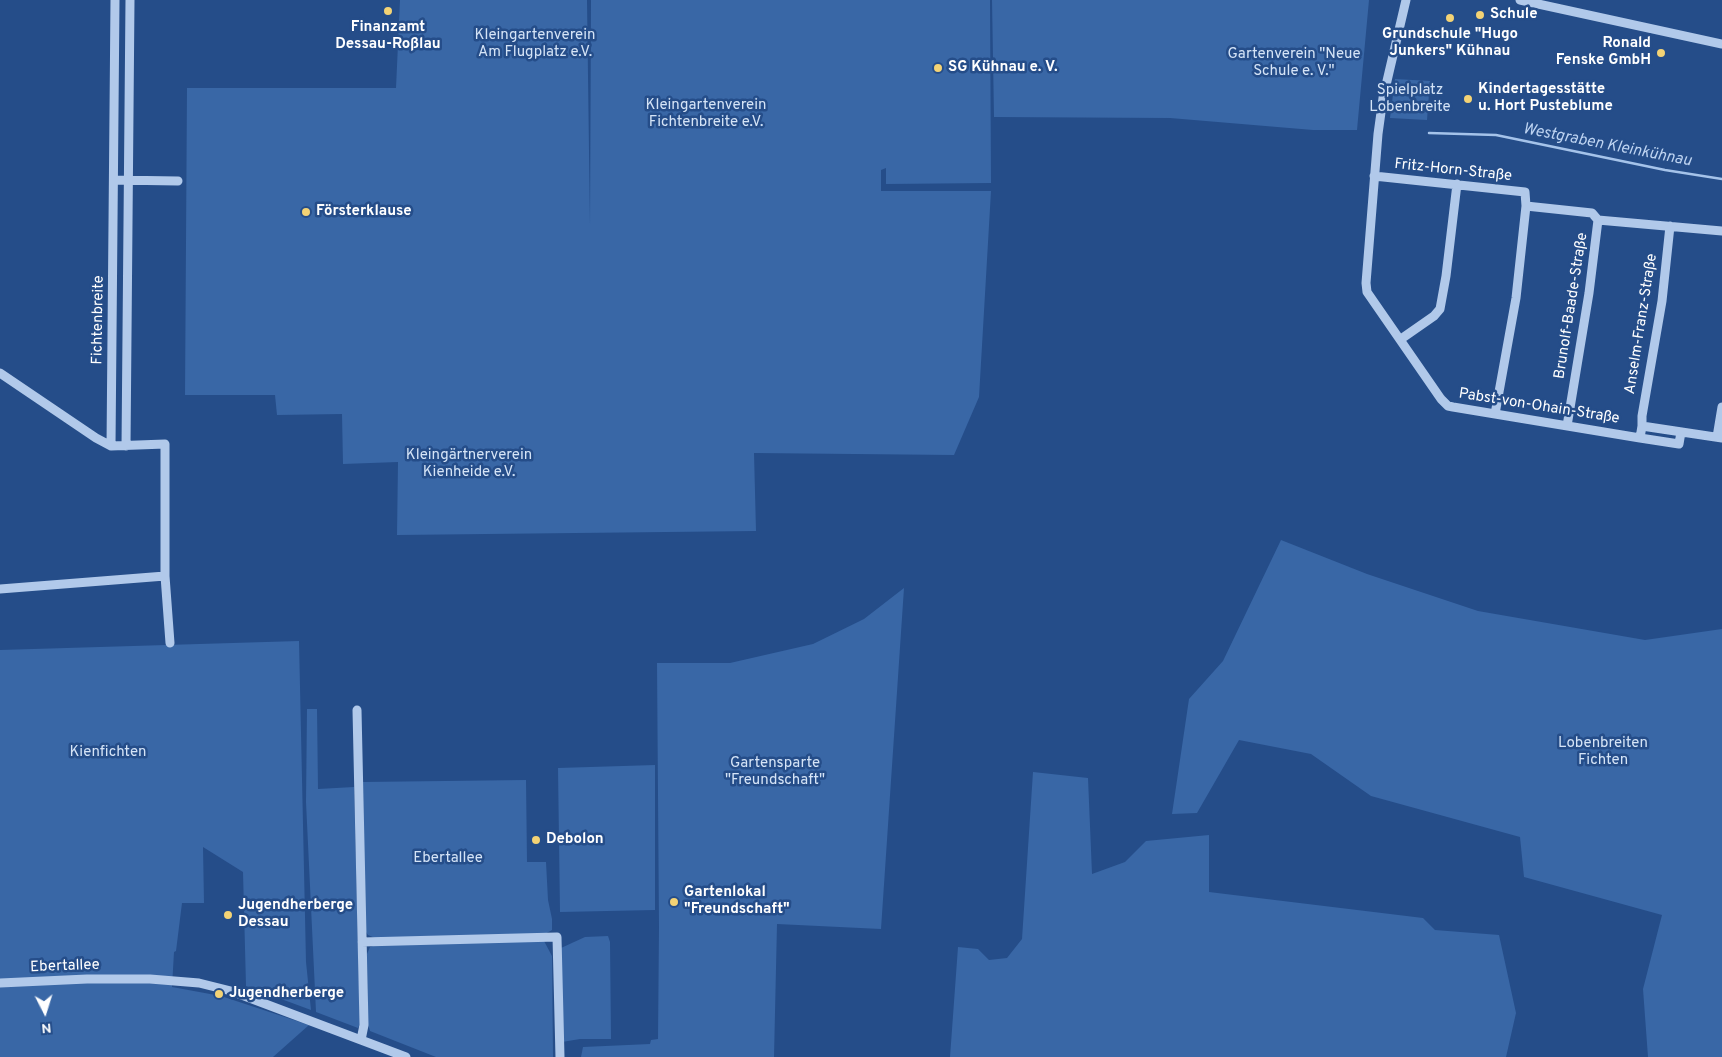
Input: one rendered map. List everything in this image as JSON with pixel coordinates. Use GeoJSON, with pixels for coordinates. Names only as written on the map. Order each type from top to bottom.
{"type":"FeatureCollection","features":[{"type":"Feature","properties":{"kind":"street","name":"Fichtenbreite"},"geometry":{"type":"LineString","coordinates":[[111,446],[115,0]]}},
{"type":"Feature","properties":{"kind":"street","name":"Fichtenbreite"},"geometry":{"type":"LineString","coordinates":[[126,446],[130,0]]}},
{"type":"Feature","properties":{"kind":"street","name":"Pabst-von-Ohain-Straße"},"geometry":{"type":"LineString","coordinates":[[1406,0],[1382,98],[1366,283],[1368,292],[1444,403],[1454,407],[1679,444],[1681,432]]}},
{"type":"Feature","properties":{"kind":"street"},"geometry":{"type":"LineString","coordinates":[[1520,0],[1722,44]]}},
{"type":"Feature","properties":{"kind":"street","name":"Fritz-Horn-Straße"},"geometry":{"type":"LineString","coordinates":[[1374,176],[1525,192],[1526,206]]}},
{"type":"Feature","properties":{"kind":"street"},"geometry":{"type":"LineString","coordinates":[[114,180],[178,181]]}},
{"type":"Feature","properties":{"kind":"street"},"geometry":{"type":"LineString","coordinates":[[1401,339],[1434,316],[1440,309],[1457,184]]}},
{"type":"Feature","properties":{"kind":"street"},"geometry":{"type":"LineString","coordinates":[[1496,414],[1516,298],[1526,206],[1592,213],[1598,220],[1722,231]]}},
{"type":"Feature","properties":{"kind":"street","name":"Brunolf-Baade-Straße"},"geometry":{"type":"LineString","coordinates":[[1567,426],[1589,293],[1598,220]]}},
{"type":"Feature","properties":{"kind":"street","name":"Anselm-Franz-Straße"},"geometry":{"type":"LineString","coordinates":[[1642,426],[1642,416],[1662,301],[1670,226]]}},
{"type":"Feature","properties":{"kind":"street"},"geometry":{"type":"LineString","coordinates":[[0,373],[96,438],[111,446],[164,444],[165,576],[170,643]]}},
{"type":"Feature","properties":{"kind":"street"},"geometry":{"type":"LineString","coordinates":[[1640,438],[1642,426],[1720,438],[1722,407]]}},
{"type":"Feature","properties":{"kind":"street"},"geometry":{"type":"LineString","coordinates":[[0,589],[165,576]]}},
{"type":"Feature","properties":{"kind":"street"},"geometry":{"type":"LineString","coordinates":[[358,710],[364,1025],[361,1040]]}},
{"type":"Feature","properties":{"kind":"street"},"geometry":{"type":"LineString","coordinates":[[362,942],[556,937],[560,1057]]}},
{"type":"Feature","properties":{"kind":"street","name":"Ebertallee"},"geometry":{"type":"LineString","coordinates":[[0,983],[116,979],[190,981],[231,991],[406,1057]]}},
{"type":"Feature","properties":{"kind":"green space"},"geometry":{"type":"Polygon","coordinates":[[[400,0],[587,0],[590,225],[591,0],[990,0],[991,183],[886,184],[886,168],[881,170],[881,191],[991,191],[979,397],[954,455],[754,453],[756,531],[397,535],[398,462],[343,464],[342,414],[277,415],[275,395],[185,395],[187,88],[396,88],[400,0]]]}},
{"type":"Feature","properties":{"kind":"green space","name":"Gartenverein \"Neue Schule e. V.\""},"geometry":{"type":"Polygon","coordinates":[[[992,0],[1369,0],[1357,130],[1313,130],[1170,118],[994,117],[992,0]]]}},
{"type":"Feature","properties":{"kind":"green space","name":"Spielplatz Lobenbreite"},"geometry":{"type":"Polygon","coordinates":[[[1395,79],[1430,81],[1427,120],[1390,118],[1395,79]]]}},
{"type":"Feature","properties":{"kind":"green space","name":"Lobenbreiten Fichten"},"geometry":{"type":"Polygon","coordinates":[[[1281,540],[1367,574],[1478,611],[1645,640],[1722,629],[1722,1057],[1648,1057],[1643,989],[1662,915],[1524,877],[1520,837],[1371,796],[1311,754],[1239,740],[1197,813],[1172,814],[1189,699],[1223,661],[1281,540]]]}},
{"type":"Feature","properties":{"kind":"green space","name":"Gartensparte \"Freundschaft\""},"geometry":{"type":"Polygon","coordinates":[[[904,588],[881,929],[777,924],[774,1057],[581,1057],[583,1047],[650,1044],[651,1040],[658,1039],[657,663],[730,663],[813,644],[864,619],[904,588]]]}},
{"type":"Feature","properties":{"kind":"green space","name":"Kienfichten"},"geometry":{"type":"Polygon","coordinates":[[[299,641],[306,962],[311,1010],[246,986],[243,872],[203,847],[204,903],[182,903],[176,951],[174,952],[172,987],[221,996],[309,1025],[273,1057],[0,1057],[0,650],[299,641]]]}},
{"type":"Feature","properties":{"kind":"green space"},"geometry":{"type":"Polygon","coordinates":[[[307,709],[317,709],[318,789],[354,787],[360,1024],[358,1028],[316,1012],[306,802],[307,709]]]}},
{"type":"Feature","properties":{"kind":"green space"},"geometry":{"type":"Polygon","coordinates":[[[655,765],[655,910],[560,912],[558,768],[655,765]]]}},
{"type":"Feature","properties":{"kind":"green space"},"geometry":{"type":"Polygon","coordinates":[[[1033,772],[1088,778],[1092,874],[1125,862],[1146,841],[1209,835],[1209,892],[1423,918],[1435,930],[1499,935],[1516,1013],[1506,1057],[950,1057],[958,947],[978,949],[989,960],[1007,958],[1022,939],[1033,772]]]}},
{"type":"Feature","properties":{"kind":"green space","name":"Ebertallee"},"geometry":{"type":"Polygon","coordinates":[[[526,780],[527,862],[546,862],[552,930],[545,934],[375,938],[368,935],[364,929],[363,782],[526,780]]]}},
{"type":"Feature","properties":{"kind":"green space"},"geometry":{"type":"Polygon","coordinates":[[[608,936],[610,942],[611,1039],[580,1039],[562,1042],[561,948],[585,937],[608,936]]]}},
{"type":"Feature","properties":{"kind":"green space"},"geometry":{"type":"Polygon","coordinates":[[[544,941],[552,956],[553,1057],[436,1057],[370,1031],[368,1024],[367,954],[370,947],[376,945],[544,941]]]}},
{"type":"Feature","properties":{"kind":"waterway","name":"Westgraben Kleinkühnau"},"geometry":{"type":"LineString","coordinates":[[1429,133],[1496,135],[1665,170],[1722,179]]}},
{"type":"Feature","properties":{"kind":"place","name":"Finanzamt Dessau-Roßlau"},"geometry":{"type":"Point","coordinates":[388,11]}},
{"type":"Feature","properties":{"kind":"place","name":"Schule"},"geometry":{"type":"Point","coordinates":[1480,15]}},
{"type":"Feature","properties":{"kind":"place","name":"Grundschule \"Hugo Junkers\" Kühnau"},"geometry":{"type":"Point","coordinates":[1450,18]}},
{"type":"Feature","properties":{"kind":"place","name":"Ronald Fenske GmbH"},"geometry":{"type":"Point","coordinates":[1661,53]}},
{"type":"Feature","properties":{"kind":"place","name":"SG Kühnau e. V."},"geometry":{"type":"Point","coordinates":[938,68]}},
{"type":"Feature","properties":{"kind":"place","name":"Kindertagesstätte u. Hort Pusteblume"},"geometry":{"type":"Point","coordinates":[1468,99]}},
{"type":"Feature","properties":{"kind":"place","name":"Försterklause"},"geometry":{"type":"Point","coordinates":[306,212]}},
{"type":"Feature","properties":{"kind":"place","name":"Debolon"},"geometry":{"type":"Point","coordinates":[536,840]}},
{"type":"Feature","properties":{"kind":"place","name":"Gartenlokal \"Freundschaft\""},"geometry":{"type":"Point","coordinates":[674,902]}},
{"type":"Feature","properties":{"kind":"place","name":"Jugendherberge Dessau"},"geometry":{"type":"Point","coordinates":[228,915]}},
{"type":"Feature","properties":{"kind":"place","name":"Jugendherberge"},"geometry":{"type":"Point","coordinates":[219,994]}},
{"type":"Feature","properties":{"kind":"park label","name":"Kleingartenverein Am Flugplatz e.V."},"geometry":{"type":"Point","coordinates":[535,44]}},
{"type":"Feature","properties":{"kind":"park label","name":"Kleingartenverein Fichtenbreite e.V."},"geometry":{"type":"Point","coordinates":[706,114]}},
{"type":"Feature","properties":{"kind":"park label","name":"Kleingärtnerverein Kienheide e.V."},"geometry":{"type":"Point","coordinates":[469,464]}}]}
